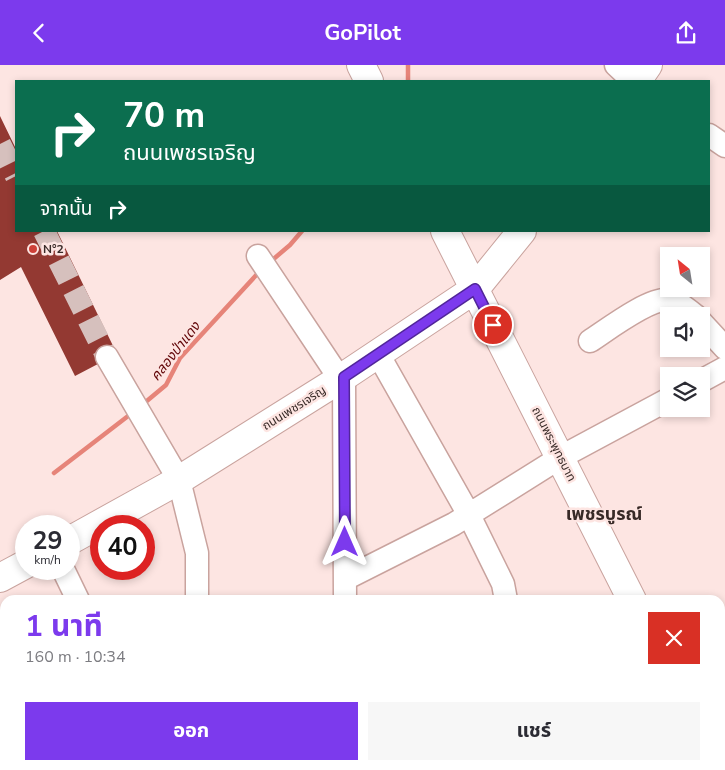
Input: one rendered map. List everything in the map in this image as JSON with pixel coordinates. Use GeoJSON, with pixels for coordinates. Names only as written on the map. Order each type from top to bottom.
{"type":"FeatureCollection","features":[{"type":"Feature","properties":{"kind":"main road"},"geometry":{"type":"LineString","coordinates":[[361,65],[368,80]]}},
{"type":"Feature","properties":{"kind":"main road"},"geometry":{"type":"LineString","coordinates":[[638,80],[648,65]]}},
{"type":"Feature","properties":{"kind":"main road","name":"ถนนพระพุทธบาท"},"geometry":{"type":"LineString","coordinates":[[446,232],[630,595]]}},
{"type":"Feature","properties":{"kind":"main road","name":"ถนนเพชรเจริญ"},"geometry":{"type":"LineString","coordinates":[[80,535],[179,479],[342,378],[475,289],[521,232]]}},
{"type":"Feature","properties":{"kind":"main road"},"geometry":{"type":"LineString","coordinates":[[0,578],[15,570]]}},
{"type":"Feature","properties":{"kind":"street"},"geometry":{"type":"LineString","coordinates":[[616,65],[632,80]]}},
{"type":"Feature","properties":{"kind":"street"},"geometry":{"type":"LineString","coordinates":[[710,136],[725,146]]}},
{"type":"Feature","properties":{"kind":"street"},"geometry":{"type":"LineString","coordinates":[[263,263],[342,378],[345,589]]}},
{"type":"Feature","properties":{"kind":"street"},"geometry":{"type":"LineString","coordinates":[[590,341],[616,323],[655,301],[667,300],[683,307]]}},
{"type":"Feature","properties":{"kind":"street"},"geometry":{"type":"LineString","coordinates":[[710,332],[725,348]]}},
{"type":"Feature","properties":{"kind":"street"},"geometry":{"type":"LineString","coordinates":[[378,354],[469,515],[503,584],[505,595]]}},
{"type":"Feature","properties":{"kind":"street"},"geometry":{"type":"LineString","coordinates":[[107,357],[179,479],[197,553],[197,595]]}},
{"type":"Feature","properties":{"kind":"street"},"geometry":{"type":"LineString","coordinates":[[710,376],[725,368]]}},
{"type":"Feature","properties":{"kind":"street"},"geometry":{"type":"LineString","coordinates":[[345,589],[469,515],[561,457],[660,404]]}},
{"type":"Feature","properties":{"kind":"street"},"geometry":{"type":"LineString","coordinates":[[68,580],[76,595]]}},
{"type":"Feature","properties":{"kind":"building","name":"N°2"},"geometry":{"type":"Polygon","coordinates":[[[0,116],[15,147],[15,232],[57,232],[117,354],[75,376],[21,267],[0,280],[0,116]]]}},
{"type":"Feature","properties":{"kind":"waterway","name":"คลองป่าแดง"},"geometry":{"type":"LineString","coordinates":[[408,65],[408,80]]}},
{"type":"Feature","properties":{"kind":"waterway","name":"คลองป่าแดง"},"geometry":{"type":"LineString","coordinates":[[270,262],[290,245],[301,232]]}},
{"type":"Feature","properties":{"kind":"waterway","name":"คลองป่าแดง"},"geometry":{"type":"LineString","coordinates":[[142,405],[166,385],[180,358],[260,271]]}},
{"type":"Feature","properties":{"kind":"waterway","name":"คลองป่าแดง"},"geometry":{"type":"LineString","coordinates":[[54,473],[132,413]]}},
{"type":"Feature","properties":{"kind":"tunnel"},"geometry":{"type":"LineString","coordinates":[[0,144],[15,174]]}},
{"type":"Feature","properties":{"kind":"tunnel"},"geometry":{"type":"LineString","coordinates":[[44,232],[107,357]]}},
{"type":"Feature","properties":{"kind":"place","name":"N°2"},"geometry":{"type":"Point","coordinates":[33,249]}},
{"type":"Feature","properties":{"kind":"district","name":"เพชรบูรณ์"},"geometry":{"type":"Point","coordinates":[604,514]}},
{"type":"Feature","properties":{"kind":"route"},"geometry":{"type":"LineString","coordinates":[[345,542],[344,377],[475,289],[493,325]]}}]}
